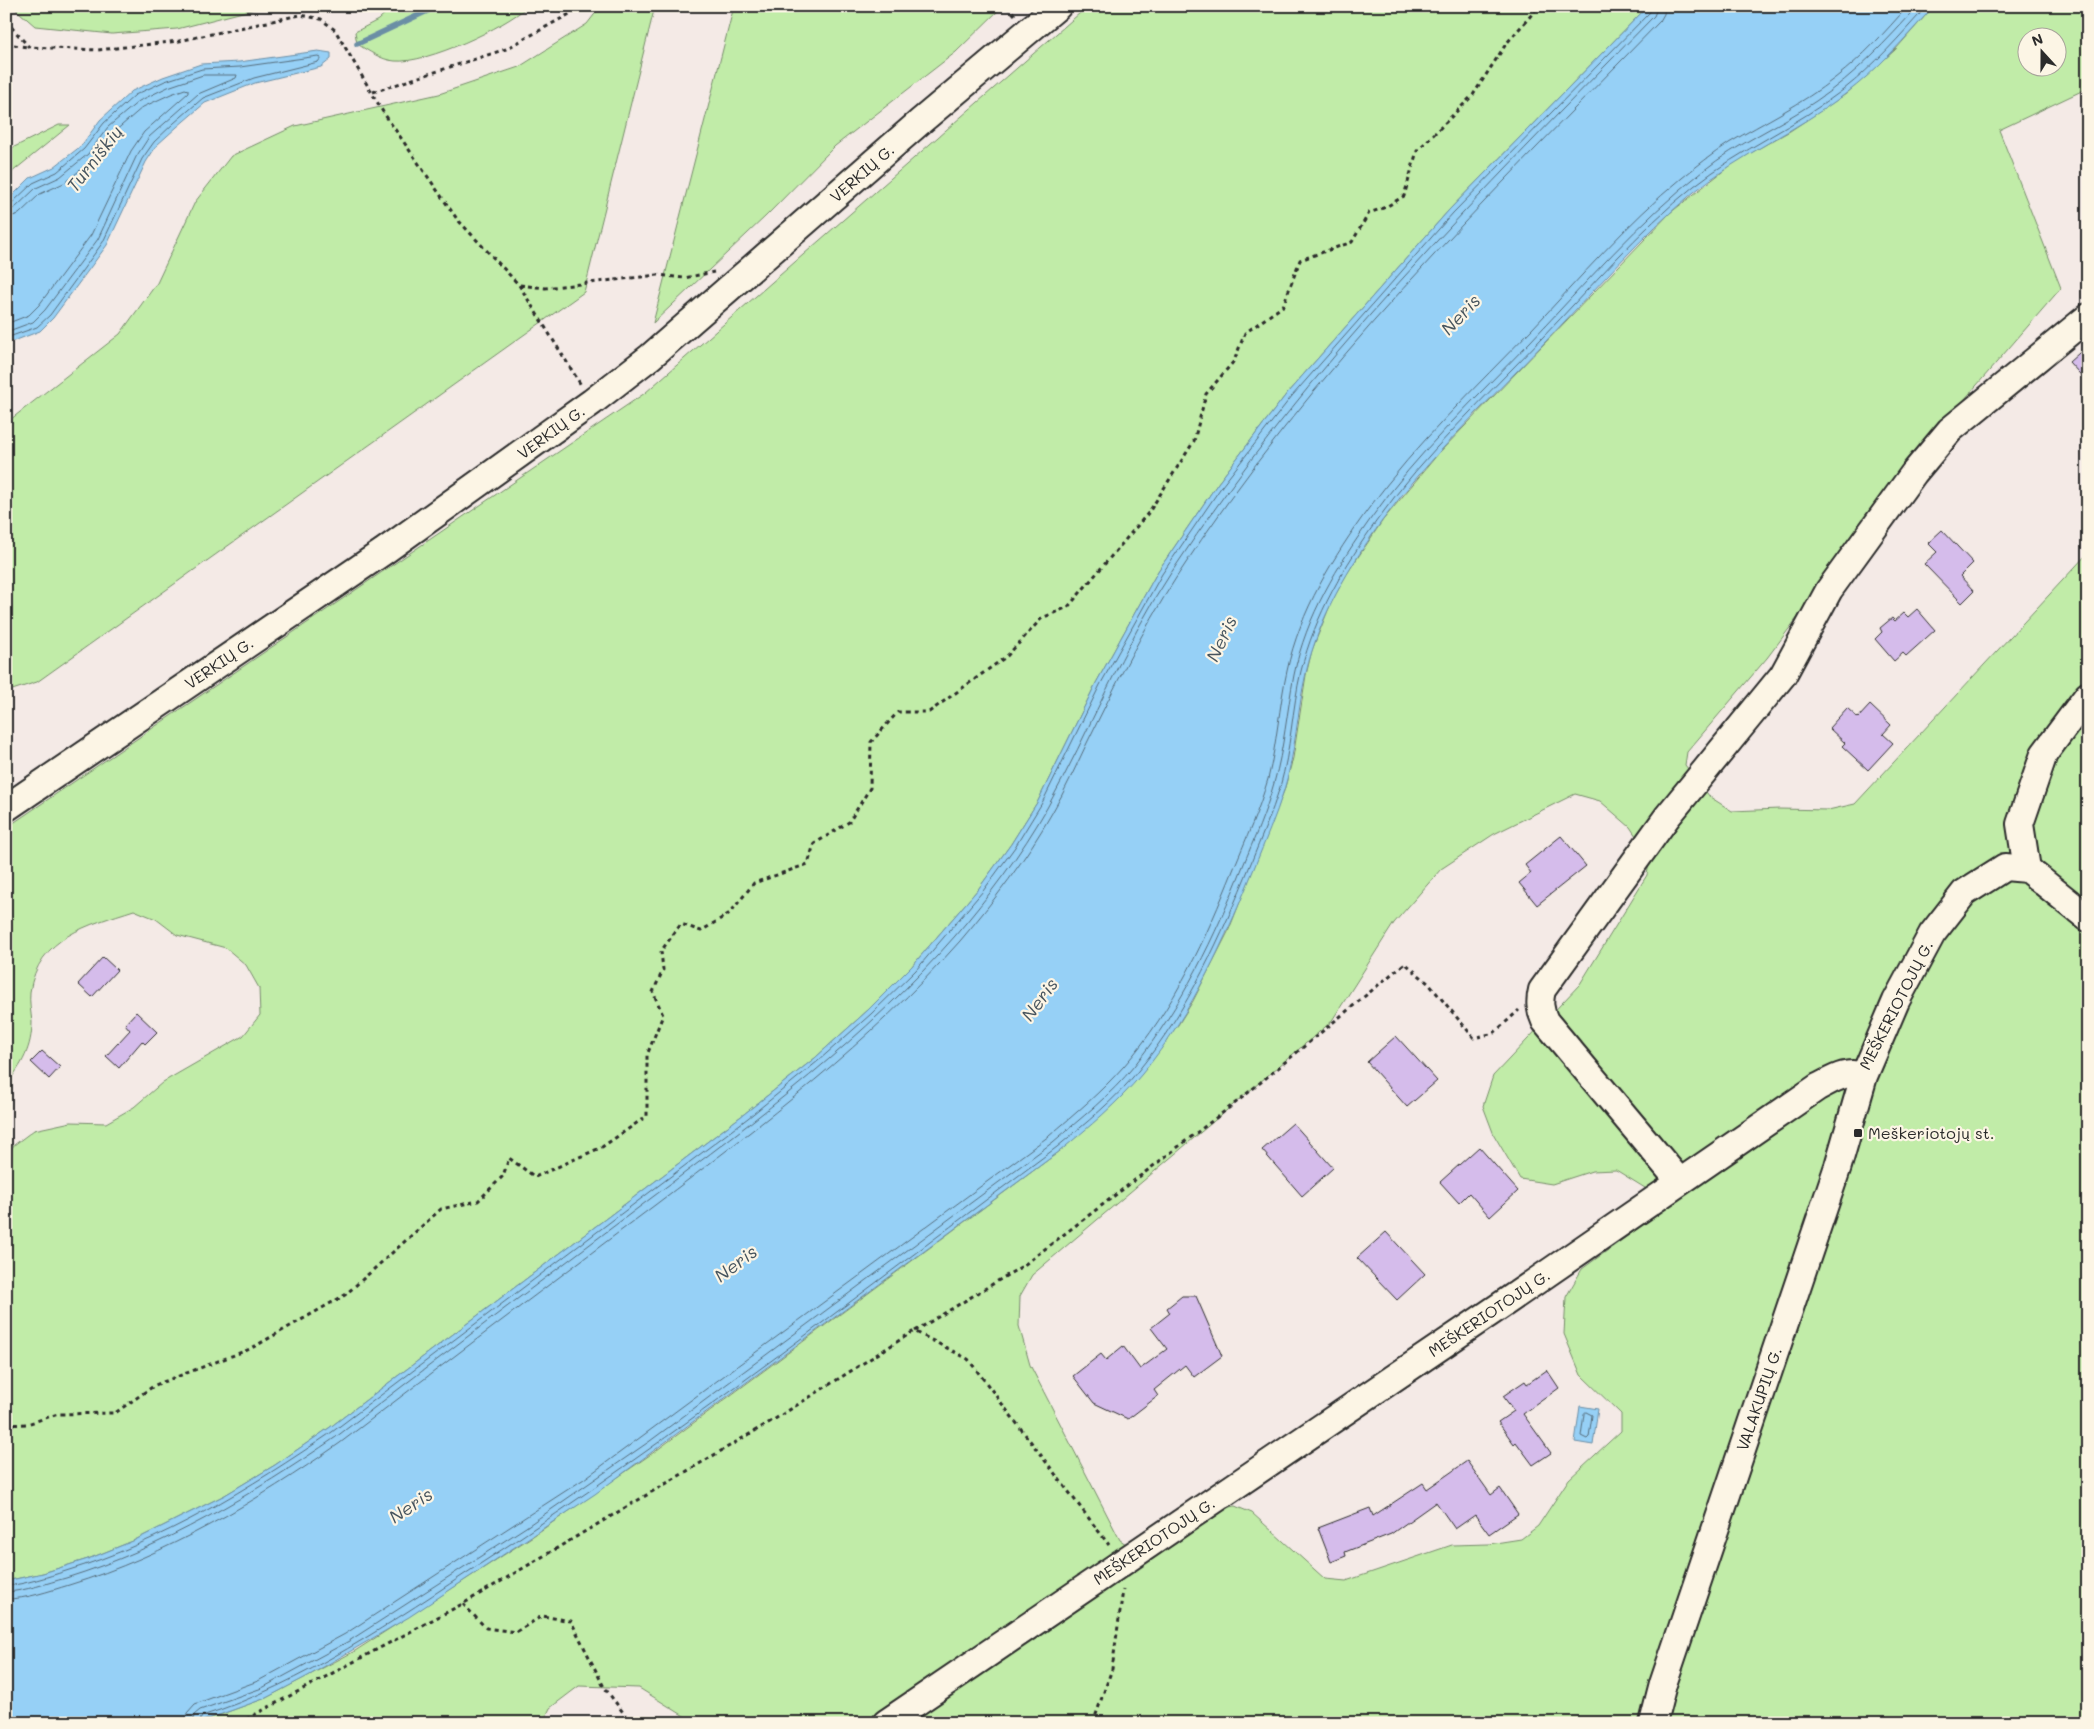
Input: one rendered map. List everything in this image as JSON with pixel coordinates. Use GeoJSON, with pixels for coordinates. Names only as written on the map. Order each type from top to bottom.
{"type":"FeatureCollection","features":[{"type":"Feature","properties":{"kind":"street","name":"VERKIŲ G."},"geometry":{"type":"LineString","coordinates":[[6,808],[383,552],[592,402],[650,357],[921,121],[1058,6]]}},
{"type":"Feature","properties":{"kind":"street"},"geometry":{"type":"LineString","coordinates":[[1680,1182],[1545,1021],[1540,1011],[1539,1000],[1542,990],[1667,817],[1783,675],[1829,590],[1914,473],[1950,430],[2088,317]]}},
{"type":"Feature","properties":{"kind":"street"},"geometry":{"type":"LineString","coordinates":[[2088,696],[2044,754],[2020,824],[2027,869],[2088,918]]}},
{"type":"Feature","properties":{"kind":"street","name":"MEŠKERIOTOJŲ G."},"geometry":{"type":"LineString","coordinates":[[886,1723],[1818,1087],[1842,1074],[1855,1073],[1864,1076],[1896,1001],[1916,962],[1932,934],[1964,893],[2005,867],[2027,869]]}},
{"type":"Feature","properties":{"kind":"street","name":"VALAKUPIŲ G."},"geometry":{"type":"LineString","coordinates":[[1653,1723],[1662,1684],[1838,1166],[1864,1076]]}},
{"type":"Feature","properties":{"kind":"path"},"geometry":{"type":"LineString","coordinates":[[373,92],[506,49],[584,6]]}},
{"type":"Feature","properties":{"kind":"path"},"geometry":{"type":"LineString","coordinates":[[6,1425],[27,1424],[58,1414],[116,1413],[155,1385],[250,1349],[345,1296],[441,1209],[478,1201],[503,1176],[509,1158],[535,1177],[602,1147],[647,1116],[647,1055],[663,1015],[653,992],[663,970],[661,951],[681,924],[701,931],[730,913],[754,882],[808,864],[814,844],[849,822],[870,788],[871,742],[898,712],[929,712],[1007,656],[1042,618],[1068,607],[1149,512],[1194,441],[1206,394],[1234,360],[1244,332],[1283,306],[1300,260],[1352,242],[1369,213],[1386,207],[1404,196],[1417,151],[1473,96],[1506,44],[1539,6]]}},
{"type":"Feature","properties":{"kind":"path"},"geometry":{"type":"LineString","coordinates":[[6,44],[98,50],[179,41],[300,15],[321,19],[335,30],[383,112],[457,219],[519,284],[592,402]]}},
{"type":"Feature","properties":{"kind":"path"},"geometry":{"type":"LineString","coordinates":[[6,21],[29,47]]}},
{"type":"Feature","properties":{"kind":"path"},"geometry":{"type":"LineString","coordinates":[[519,284],[545,288],[658,275],[684,278],[713,272],[721,273],[734,285]]}},
{"type":"Feature","properties":{"kind":"path"},"geometry":{"type":"LineString","coordinates":[[239,1723],[462,1604],[775,1418],[1024,1265],[1238,1101],[1405,963],[1429,984],[1474,1038],[1494,1033],[1542,990]]}},
{"type":"Feature","properties":{"kind":"path"},"geometry":{"type":"LineString","coordinates":[[914,1331],[968,1359],[1116,1554],[1127,1559],[1112,1669],[1093,1723]]}},
{"type":"Feature","properties":{"kind":"path"},"geometry":{"type":"LineString","coordinates":[[462,1604],[486,1628],[516,1632],[542,1616],[571,1621],[604,1686],[631,1723]]}},
{"type":"Feature","properties":{"kind":"green space"},"geometry":{"type":"Polygon","coordinates":[[[12,6],[266,6],[177,29],[112,34],[35,26],[12,6]]]}},
{"type":"Feature","properties":{"kind":"green space"},"geometry":{"type":"Polygon","coordinates":[[[393,6],[528,6],[502,24],[465,43],[426,57],[395,61],[380,57],[357,44],[355,32],[378,20],[393,6]]]}},
{"type":"Feature","properties":{"kind":"green space"},"geometry":{"type":"Polygon","coordinates":[[[601,6],[655,6],[584,292],[37,682],[6,692],[6,423],[120,334],[157,283],[195,202],[231,156],[295,126],[439,94],[519,67],[587,24],[601,6]]]}},
{"type":"Feature","properties":{"kind":"green space"},"geometry":{"type":"Polygon","coordinates":[[[734,6],[1003,6],[956,52],[835,146],[766,216],[653,323],[734,6]]]}},
{"type":"Feature","properties":{"kind":"green space"},"geometry":{"type":"Polygon","coordinates":[[[1088,6],[1648,6],[1449,210],[1288,392],[1218,483],[1158,571],[1096,683],[1038,801],[1011,844],[979,888],[912,966],[868,1010],[815,1058],[744,1114],[329,1428],[275,1465],[225,1495],[133,1541],[88,1559],[43,1573],[6,1581],[6,1157],[14,1145],[34,1130],[71,1122],[106,1123],[134,1107],[163,1082],[243,1036],[260,1015],[259,988],[246,965],[226,948],[177,935],[156,919],[134,910],[83,928],[54,946],[43,958],[35,973],[30,992],[32,1031],[28,1048],[17,1070],[6,1084],[6,828],[645,393],[1088,6]]]}},
{"type":"Feature","properties":{"kind":"green space"},"geometry":{"type":"Polygon","coordinates":[[[1934,6],[2088,6],[2088,88],[1999,130],[2061,288],[1944,423],[1767,658],[1687,752],[1685,765],[1710,797],[1732,811],[1779,809],[1828,810],[1855,804],[2088,553],[2088,1723],[690,1723],[689,1719],[639,1688],[579,1686],[550,1708],[543,1723],[197,1723],[266,1698],[355,1651],[533,1536],[657,1450],[1060,1151],[1118,1100],[1178,1025],[1193,1001],[1228,932],[1284,791],[1293,758],[1306,675],[1312,650],[1331,603],[1346,575],[1383,520],[1438,454],[1670,213],[1736,161],[1790,131],[1846,94],[1895,50],[1934,6]],[[1575,794],[1494,834],[1441,869],[1394,923],[1331,1022],[1032,1275],[1020,1296],[1019,1326],[1030,1365],[1120,1540],[1146,1557],[1221,1509],[1235,1506],[1252,1513],[1325,1579],[1346,1581],[1452,1545],[1489,1544],[1521,1539],[1538,1526],[1569,1479],[1621,1431],[1621,1414],[1581,1375],[1564,1334],[1566,1297],[1582,1269],[1655,1216],[1645,1188],[1616,1170],[1592,1171],[1552,1184],[1520,1179],[1494,1135],[1483,1106],[1493,1076],[1580,984],[1647,875],[1650,857],[1630,827],[1600,801],[1575,794]]]}},
{"type":"Feature","properties":{"kind":"green space"},"geometry":{"type":"Polygon","coordinates":[[[59,125],[70,125],[6,177],[6,151],[59,125]]]}},
{"type":"Feature","properties":{"kind":"water","name":"Neris"},"geometry":{"type":"Polygon","coordinates":[[[1648,6],[1934,6],[1891,53],[1844,95],[1712,178],[1674,209],[1441,450],[1382,521],[1336,593],[1319,632],[1306,673],[1291,761],[1284,790],[1244,894],[1220,948],[1177,1026],[1142,1074],[1123,1095],[1060,1151],[595,1494],[409,1617],[308,1676],[266,1698],[197,1723],[6,1723],[6,1581],[43,1573],[88,1559],[133,1541],[225,1495],[275,1465],[329,1428],[744,1114],[815,1058],[868,1010],[912,966],[979,888],[1011,844],[1038,801],[1096,683],[1158,571],[1218,483],[1288,392],[1449,210],[1648,6]]]}},
{"type":"Feature","properties":{"kind":"water"},"geometry":{"type":"Polygon","coordinates":[[[318,51],[331,53],[331,59],[321,67],[255,83],[205,103],[157,145],[146,162],[107,245],[53,318],[40,331],[6,344],[6,202],[30,178],[54,167],[81,146],[100,120],[132,91],[163,77],[201,64],[239,62],[318,51]]]}},
{"type":"Feature","properties":{"kind":"water"},"geometry":{"type":"Polygon","coordinates":[[[1580,1406],[1598,1409],[1593,1445],[1575,1442],[1580,1406]]]}},
{"type":"Feature","properties":{"kind":"building"},"geometry":{"type":"Polygon","coordinates":[[[2088,345],[2088,383],[2069,362],[2088,345]]]}},
{"type":"Feature","properties":{"kind":"building"},"geometry":{"type":"Polygon","coordinates":[[[1942,530],[1973,563],[1960,576],[1974,591],[1962,603],[1924,564],[1937,552],[1928,543],[1942,530]]]}},
{"type":"Feature","properties":{"kind":"building"},"geometry":{"type":"Polygon","coordinates":[[[1917,609],[1935,630],[1906,656],[1903,653],[1894,661],[1875,639],[1882,632],[1880,628],[1892,618],[1895,621],[1904,613],[1908,617],[1917,609]]]}},
{"type":"Feature","properties":{"kind":"building"},"geometry":{"type":"Polygon","coordinates":[[[1870,705],[1891,725],[1883,734],[1893,743],[1868,770],[1842,746],[1845,743],[1829,728],[1847,708],[1858,718],[1870,705]]]}},
{"type":"Feature","properties":{"kind":"building"},"geometry":{"type":"Polygon","coordinates":[[[1561,836],[1586,866],[1537,905],[1519,883],[1531,873],[1525,865],[1561,836]]]}},
{"type":"Feature","properties":{"kind":"building"},"geometry":{"type":"Polygon","coordinates":[[[103,957],[117,970],[92,997],[78,984],[103,957]]]}},
{"type":"Feature","properties":{"kind":"building"},"geometry":{"type":"Polygon","coordinates":[[[136,1012],[157,1032],[145,1044],[142,1041],[119,1068],[106,1056],[130,1030],[125,1024],[136,1012]]]}},
{"type":"Feature","properties":{"kind":"building"},"geometry":{"type":"Polygon","coordinates":[[[1396,1036],[1437,1081],[1407,1107],[1367,1062],[1396,1036]]]}},
{"type":"Feature","properties":{"kind":"building"},"geometry":{"type":"Polygon","coordinates":[[[42,1051],[60,1067],[49,1079],[31,1062],[42,1051]]]}},
{"type":"Feature","properties":{"kind":"building"},"geometry":{"type":"Polygon","coordinates":[[[1293,1123],[1333,1168],[1302,1196],[1262,1150],[1293,1123]]]}},
{"type":"Feature","properties":{"kind":"building"},"geometry":{"type":"Polygon","coordinates":[[[1479,1147],[1518,1191],[1490,1217],[1469,1193],[1459,1203],[1440,1182],[1479,1147]]]}},
{"type":"Feature","properties":{"kind":"building"},"geometry":{"type":"Polygon","coordinates":[[[1386,1232],[1425,1274],[1397,1300],[1357,1258],[1386,1232]]]}},
{"type":"Feature","properties":{"kind":"building"},"geometry":{"type":"Polygon","coordinates":[[[1182,1296],[1196,1296],[1222,1356],[1194,1377],[1185,1365],[1154,1390],[1158,1396],[1128,1419],[1094,1403],[1073,1376],[1101,1354],[1106,1360],[1123,1346],[1140,1369],[1167,1349],[1151,1328],[1170,1313],[1167,1308],[1182,1296]]]}},
{"type":"Feature","properties":{"kind":"building"},"geometry":{"type":"Polygon","coordinates":[[[1547,1370],[1559,1388],[1523,1414],[1551,1453],[1533,1465],[1498,1422],[1514,1411],[1503,1396],[1525,1381],[1527,1384],[1547,1370]]]}},
{"type":"Feature","properties":{"kind":"building"},"geometry":{"type":"Polygon","coordinates":[[[1467,1461],[1491,1495],[1500,1488],[1518,1514],[1489,1534],[1475,1515],[1455,1529],[1436,1502],[1391,1534],[1345,1552],[1346,1556],[1331,1562],[1318,1528],[1370,1508],[1373,1516],[1423,1483],[1427,1489],[1467,1461]]]}},
{"type":"Feature","properties":{"kind":"waterway","name":"Turniškių"},"geometry":{"type":"LineString","coordinates":[[357,44],[438,6]]}},
{"type":"Feature","properties":{"kind":"place","name":"Meškeriotojų st."},"geometry":{"type":"Point","coordinates":[1858,1133]}}]}
